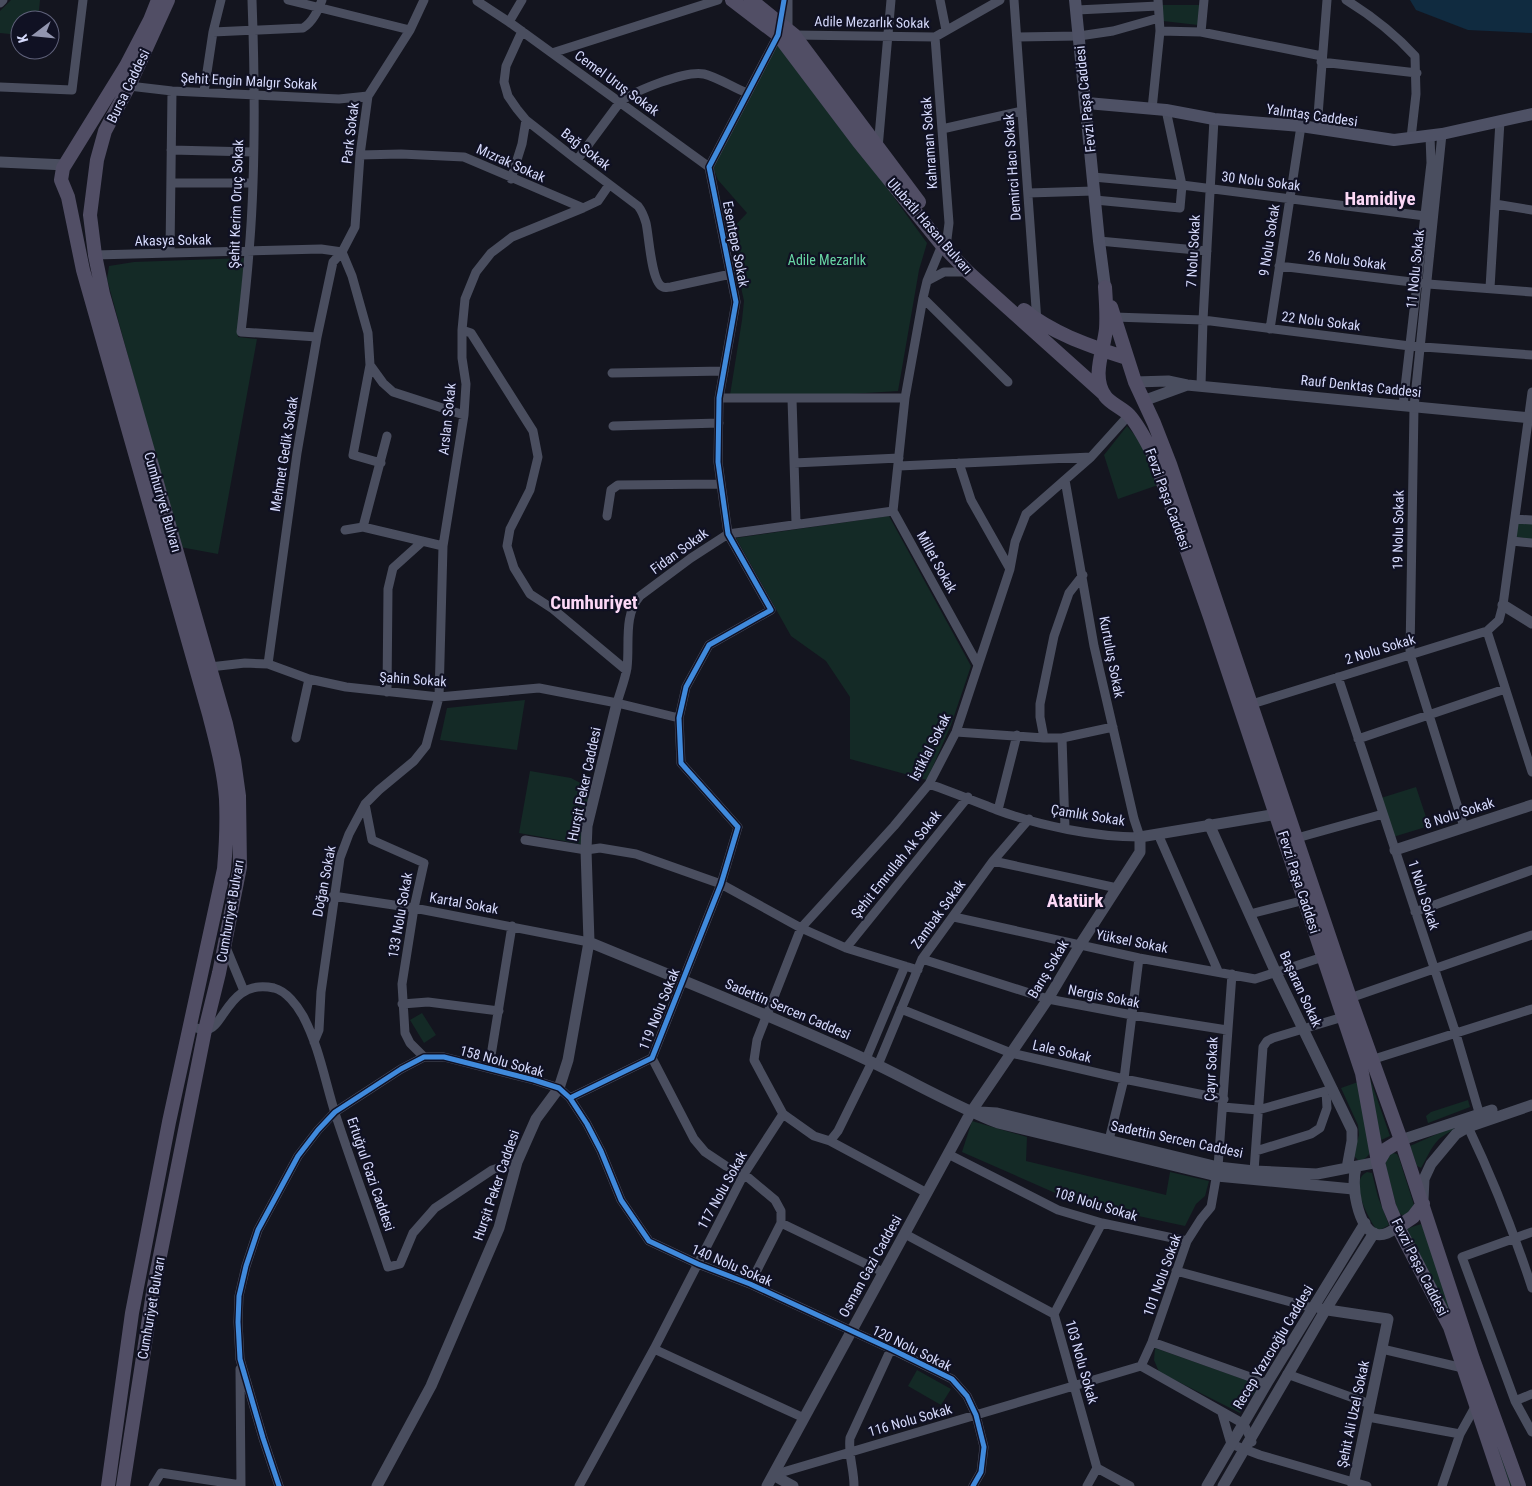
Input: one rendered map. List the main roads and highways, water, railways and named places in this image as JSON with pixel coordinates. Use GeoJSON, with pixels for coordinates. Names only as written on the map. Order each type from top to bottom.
{"type":"FeatureCollection","features":[{"type":"Feature","properties":{"kind":"main road","name":"Bursa Caddesi"},"geometry":{"type":"LineString","coordinates":[[83,270],[68,197],[61,174],[126,66],[150,20],[158,0]]}},
{"type":"Feature","properties":{"kind":"main road","name":"Bursa Caddesi"},"geometry":{"type":"LineString","coordinates":[[95,255],[90,215],[97,160],[105,131],[129,86],[168,0]]}},
{"type":"Feature","properties":{"kind":"main road"},"geometry":{"type":"LineString","coordinates":[[732,0],[785,30]]}},
{"type":"Feature","properties":{"kind":"main road"},"geometry":{"type":"LineString","coordinates":[[751,0],[785,30]]}},
{"type":"Feature","properties":{"kind":"main road","name":"Fevzi Paşa Caddesi"},"geometry":{"type":"LineString","coordinates":[[1076,5],[1087,103],[1094,195],[1110,318],[1170,464],[1371,1060],[1401,1140],[1473,1359],[1519,1486]]}},
{"type":"Feature","properties":{"kind":"main road","name":"Ulubatlı Hasan Bulvarı"},"geometry":{"type":"LineString","coordinates":[[785,30],[878,148],[944,242],[994,284],[1105,396]]}},
{"type":"Feature","properties":{"kind":"main road","name":"Ulubatlı Hasan Bulvarı"},"geometry":{"type":"LineString","coordinates":[[785,30],[858,141],[968,272],[1036,326],[1126,358]]}},
{"type":"Feature","properties":{"kind":"main road","name":"Yalıntaş Caddesi"},"geometry":{"type":"LineString","coordinates":[[1087,103],[1301,126],[1363,137],[1394,140],[1436,135],[1532,114]]}},
{"type":"Feature","properties":{"kind":"main road"},"geometry":{"type":"LineString","coordinates":[[63,185],[67,190],[77,194],[87,192],[95,179],[91,165],[82,160],[76,159],[67,164]]}},
{"type":"Feature","properties":{"kind":"main road","name":"Cumhuriyet Bulvarı"},"geometry":{"type":"LineString","coordinates":[[95,255],[103,294],[210,667],[234,760],[240,815],[240,867],[219,973],[205,1030],[154,1286],[123,1486]]}},
{"type":"Feature","properties":{"kind":"main road","name":"Cumhuriyet Bulvarı"},"geometry":{"type":"LineString","coordinates":[[83,270],[197,667],[223,773],[227,836],[224,869],[169,1122],[132,1313],[108,1486]]}},
{"type":"Feature","properties":{"kind":"main road","name":"Fevzi Paşa Caddesi"},"geometry":{"type":"LineString","coordinates":[[1110,318],[1099,362],[1101,386],[1105,396],[1129,415],[1153,454],[1277,814],[1362,1073],[1383,1188],[1398,1227],[1450,1327],[1475,1407],[1503,1486]]}},
{"type":"Feature","properties":{"kind":"main road"},"geometry":{"type":"LineString","coordinates":[[1129,415],[1143,401]]}},
{"type":"Feature","properties":{"kind":"main road"},"geometry":{"type":"LineString","coordinates":[[1378,1162],[1386,1150],[1401,1140]]}},
{"type":"Feature","properties":{"kind":"main road"},"geometry":{"type":"LineString","coordinates":[[1398,1227],[1413,1217],[1422,1204]]}},
{"type":"Feature","properties":{"kind":"water"},"geometry":{"type":"Polygon","coordinates":[[[1410,0],[1532,0],[1532,33],[1468,30],[1416,10],[1410,0]]]}},
{"type":"Feature","properties":{"kind":"district","name":"Hamidiye"},"geometry":{"type":"Point","coordinates":[1380,198]}},
{"type":"Feature","properties":{"kind":"district","name":"Cumhuriyet"},"geometry":{"type":"Point","coordinates":[594,602]}},
{"type":"Feature","properties":{"kind":"district","name":"Atatürk"},"geometry":{"type":"Point","coordinates":[1075,900]}},
{"type":"Feature","properties":{"kind":"park label","name":"Adile Mezarlık"},"geometry":{"type":"Point","coordinates":[827,260]}}]}
